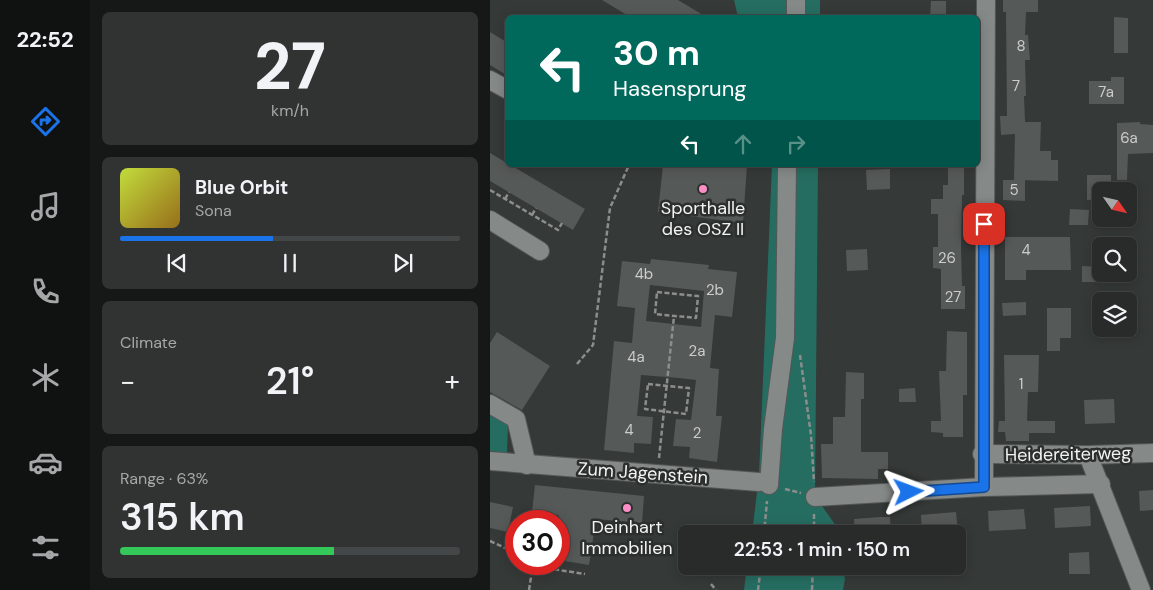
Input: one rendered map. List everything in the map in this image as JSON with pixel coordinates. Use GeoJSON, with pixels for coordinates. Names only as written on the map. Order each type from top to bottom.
{"type":"FeatureCollection","features":[{"type":"Feature","properties":{"kind":"street"},"geometry":{"type":"LineString","coordinates":[[796,0],[796,15]]}},
{"type":"Feature","properties":{"kind":"street"},"geometry":{"type":"LineString","coordinates":[[984,487],[982,454],[986,0]]}},
{"type":"Feature","properties":{"kind":"street"},"geometry":{"type":"LineString","coordinates":[[490,80],[505,88]]}},
{"type":"Feature","properties":{"kind":"street"},"geometry":{"type":"LineString","coordinates":[[764,483],[785,338],[787,167]]}},
{"type":"Feature","properties":{"kind":"street"},"geometry":{"type":"LineString","coordinates":[[490,220],[540,251]]}},
{"type":"Feature","properties":{"kind":"street"},"geometry":{"type":"LineString","coordinates":[[490,404],[516,419],[527,465]]}},
{"type":"Feature","properties":{"kind":"street","name":"Heidereiterweg"},"geometry":{"type":"LineString","coordinates":[[982,454],[1088,455],[1153,453]]}},
{"type":"Feature","properties":{"kind":"street"},"geometry":{"type":"LineString","coordinates":[[1088,455],[1101,484],[1141,590]]}},
{"type":"Feature","properties":{"kind":"street","name":"Zum Jagenstein"},"geometry":{"type":"LineString","coordinates":[[490,461],[764,483]]}},
{"type":"Feature","properties":{"kind":"street"},"geometry":{"type":"LineString","coordinates":[[815,497],[984,487],[1101,484]]}},
{"type":"Feature","properties":{"kind":"path"},"geometry":{"type":"LineString","coordinates":[[576,364],[594,345],[610,208],[628,167]]}},
{"type":"Feature","properties":{"kind":"path"},"geometry":{"type":"LineString","coordinates":[[490,190],[558,230],[562,223]]}},
{"type":"Feature","properties":{"kind":"path"},"geometry":{"type":"LineString","coordinates":[[505,199],[509,192]]}},
{"type":"Feature","properties":{"kind":"path"},"geometry":{"type":"LineString","coordinates":[[532,214],[536,208]]}},
{"type":"Feature","properties":{"kind":"path"},"geometry":{"type":"LineString","coordinates":[[657,292],[698,296],[696,318],[674,316],[655,314],[657,292]]}},
{"type":"Feature","properties":{"kind":"path"},"geometry":{"type":"LineString","coordinates":[[658,474],[674,316]]}},
{"type":"Feature","properties":{"kind":"path"},"geometry":{"type":"LineString","coordinates":[[785,338],[800,352],[811,435],[815,497],[814,525]]}},
{"type":"Feature","properties":{"kind":"path"},"geometry":{"type":"LineString","coordinates":[[648,384],[689,388],[686,414],[664,411],[645,409],[648,384]]}},
{"type":"Feature","properties":{"kind":"path"},"geometry":{"type":"LineString","coordinates":[[764,525],[764,483],[815,497]]}},
{"type":"Feature","properties":{"kind":"path"},"geometry":{"type":"LineString","coordinates":[[490,541],[505,548]]}},
{"type":"Feature","properties":{"kind":"path"},"geometry":{"type":"LineString","coordinates":[[570,571],[585,574]]}},
{"type":"Feature","properties":{"kind":"path"},"geometry":{"type":"LineString","coordinates":[[529,590],[531,575]]}},
{"type":"Feature","properties":{"kind":"path"},"geometry":{"type":"LineString","coordinates":[[758,590],[760,575]]}},
{"type":"Feature","properties":{"kind":"path"},"geometry":{"type":"LineString","coordinates":[[812,590],[813,575]]}},
{"type":"Feature","properties":{"kind":"path"},"geometry":{"type":"LineString","coordinates":[[711,584],[716,590]]}},
{"type":"Feature","properties":{"kind":"green space"},"geometry":{"type":"Polygon","coordinates":[[[734,0],[820,0],[820,15],[738,15],[734,0]]]}},
{"type":"Feature","properties":{"kind":"green space"},"geometry":{"type":"Polygon","coordinates":[[[772,167],[818,167],[815,496],[834,525],[753,525],[759,475],[772,167]]]}},
{"type":"Feature","properties":{"kind":"green space"},"geometry":{"type":"Polygon","coordinates":[[[490,413],[508,424],[507,453],[490,451],[490,413]]]}},
{"type":"Feature","properties":{"kind":"green space"},"geometry":{"type":"Polygon","coordinates":[[[746,575],[844,575],[845,579],[843,590],[744,590],[746,575]]]}},
{"type":"Feature","properties":{"kind":"building"},"geometry":{"type":"Polygon","coordinates":[[[602,0],[678,0],[703,15],[627,15],[602,0]]]}},
{"type":"Feature","properties":{"kind":"building"},"geometry":{"type":"Polygon","coordinates":[[[1003,0],[1038,0],[1038,12],[1026,12],[1025,35],[1028,35],[1030,60],[1025,60],[1025,122],[1041,122],[1040,151],[1051,151],[1051,160],[1058,160],[1058,181],[1014,180],[1015,134],[1001,135],[1000,116],[1007,116],[1006,12],[1003,12],[1003,0]]]}},
{"type":"Feature","properties":{"kind":"building"},"geometry":{"type":"Polygon","coordinates":[[[931,1],[946,1],[946,15],[930,15],[931,1]]]}},
{"type":"Feature","properties":{"kind":"building"},"geometry":{"type":"Polygon","coordinates":[[[1114,17],[1128,18],[1128,53],[1114,53],[1114,17]]]}},
{"type":"Feature","properties":{"kind":"building"},"geometry":{"type":"Polygon","coordinates":[[[490,32],[505,41],[505,74],[490,65],[490,32]]]}},
{"type":"Feature","properties":{"kind":"building"},"geometry":{"type":"Polygon","coordinates":[[[1111,77],[1124,77],[1124,104],[1089,104],[1089,81],[1111,81],[1111,77]]]}},
{"type":"Feature","properties":{"kind":"building"},"geometry":{"type":"Polygon","coordinates":[[[1140,122],[1140,124],[1153,125],[1153,153],[1128,154],[1127,180],[1117,180],[1117,123],[1140,122]]]}},
{"type":"Feature","properties":{"kind":"building"},"geometry":{"type":"Polygon","coordinates":[[[490,153],[505,162],[505,167],[514,167],[585,209],[573,230],[490,181],[490,153]]]}},
{"type":"Feature","properties":{"kind":"building","name":"Sporthalle des OSZ II"},"geometry":{"type":"Polygon","coordinates":[[[663,167],[747,167],[743,223],[658,212],[663,167]]]}},
{"type":"Feature","properties":{"kind":"building"},"geometry":{"type":"Polygon","coordinates":[[[948,167],[964,167],[961,247],[962,286],[965,286],[965,309],[941,309],[941,269],[933,268],[933,247],[938,247],[938,214],[931,214],[931,199],[943,199],[943,185],[948,185],[948,167]]]}},
{"type":"Feature","properties":{"kind":"building"},"geometry":{"type":"Polygon","coordinates":[[[890,169],[890,189],[867,190],[866,170],[890,169]]]}},
{"type":"Feature","properties":{"kind":"building"},"geometry":{"type":"Polygon","coordinates":[[[1087,175],[1111,175],[1111,182],[1092,182],[1092,200],[1087,200],[1087,175]]]}},
{"type":"Feature","properties":{"kind":"building"},"geometry":{"type":"Polygon","coordinates":[[[1003,180],[1025,180],[1025,201],[1003,200],[1003,180]]]}},
{"type":"Feature","properties":{"kind":"building"},"geometry":{"type":"Polygon","coordinates":[[[1070,209],[1089,210],[1088,225],[1069,225],[1070,209]]]}},
{"type":"Feature","properties":{"kind":"building"},"geometry":{"type":"Polygon","coordinates":[[[1005,237],[1070,237],[1071,270],[1026,270],[1026,280],[1005,280],[1005,237]]]}},
{"type":"Feature","properties":{"kind":"building"},"geometry":{"type":"Polygon","coordinates":[[[867,249],[868,270],[847,271],[846,250],[867,249]]]}},
{"type":"Feature","properties":{"kind":"building"},"geometry":{"type":"Polygon","coordinates":[[[651,259],[709,265],[708,269],[737,272],[732,317],[715,315],[710,368],[719,369],[716,416],[722,416],[717,462],[689,458],[690,447],[673,446],[676,419],[691,420],[696,380],[679,378],[641,375],[637,416],[653,417],[651,444],[634,443],[634,453],[604,450],[614,341],[632,343],[635,308],[617,306],[622,261],[650,264],[651,259]],[[650,285],[646,321],[701,327],[704,291],[650,285]]]}},
{"type":"Feature","properties":{"kind":"building"},"geometry":{"type":"Polygon","coordinates":[[[1082,266],[1092,267],[1092,282],[1082,282],[1082,266]]]}},
{"type":"Feature","properties":{"kind":"building"},"geometry":{"type":"Polygon","coordinates":[[[1026,302],[1026,315],[1003,316],[1002,303],[1026,302]]]}},
{"type":"Feature","properties":{"kind":"building"},"geometry":{"type":"Polygon","coordinates":[[[1047,308],[1071,308],[1071,338],[1060,338],[1060,351],[1047,351],[1047,308]]]}},
{"type":"Feature","properties":{"kind":"building"},"geometry":{"type":"Polygon","coordinates":[[[947,331],[967,332],[967,395],[963,395],[963,437],[943,437],[943,433],[931,432],[931,421],[941,421],[939,371],[946,371],[947,331]]]}},
{"type":"Feature","properties":{"kind":"building"},"geometry":{"type":"Polygon","coordinates":[[[497,332],[550,366],[522,410],[490,392],[490,343],[497,332]]]}},
{"type":"Feature","properties":{"kind":"building"},"geometry":{"type":"Polygon","coordinates":[[[1004,355],[1039,355],[1038,392],[1028,392],[1027,420],[1055,421],[1055,433],[1029,433],[1029,441],[1006,441],[1005,432],[998,432],[999,421],[1005,421],[1004,355]]]}},
{"type":"Feature","properties":{"kind":"building"},"geometry":{"type":"Polygon","coordinates":[[[846,372],[864,373],[864,399],[861,399],[861,452],[888,452],[888,469],[878,469],[878,479],[822,478],[821,444],[833,444],[833,417],[845,417],[846,372]]]}},
{"type":"Feature","properties":{"kind":"building"},"geometry":{"type":"Polygon","coordinates":[[[915,388],[916,402],[899,402],[899,389],[915,388]]]}},
{"type":"Feature","properties":{"kind":"building"},"geometry":{"type":"Polygon","coordinates":[[[1114,399],[1115,423],[1085,424],[1084,400],[1114,399]]]}},
{"type":"Feature","properties":{"kind":"building"},"geometry":{"type":"Polygon","coordinates":[[[535,485],[644,496],[642,523],[596,519],[589,565],[570,562],[570,510],[532,510],[535,485]]]}},
{"type":"Feature","properties":{"kind":"building"},"geometry":{"type":"Polygon","coordinates":[[[1153,490],[1153,510],[1140,511],[1139,491],[1153,490]]]}},
{"type":"Feature","properties":{"kind":"building"},"geometry":{"type":"Polygon","coordinates":[[[490,502],[513,507],[512,510],[505,510],[505,531],[490,528],[490,502]]]}},
{"type":"Feature","properties":{"kind":"building"},"geometry":{"type":"Polygon","coordinates":[[[1090,506],[1091,526],[1055,528],[1054,508],[1090,506]]]}},
{"type":"Feature","properties":{"kind":"building"},"geometry":{"type":"Polygon","coordinates":[[[1024,509],[1026,529],[989,531],[988,511],[1024,509]]]}},
{"type":"Feature","properties":{"kind":"building"},"geometry":{"type":"Polygon","coordinates":[[[956,512],[957,525],[922,525],[921,515],[956,512]]]}},
{"type":"Feature","properties":{"kind":"building"},"geometry":{"type":"Polygon","coordinates":[[[890,517],[890,525],[854,525],[854,519],[890,517]]]}},
{"type":"Feature","properties":{"kind":"building"},"geometry":{"type":"Polygon","coordinates":[[[1089,552],[1090,574],[1069,574],[1069,553],[1089,552]]]}},
{"type":"Feature","properties":{"kind":"place","name":"Sporthalle des OSZ II"},"geometry":{"type":"Point","coordinates":[703,189]}},
{"type":"Feature","properties":{"kind":"place","name":"Deinhart Immobilien"},"geometry":{"type":"Point","coordinates":[627,508]}},
{"type":"Feature","properties":{"kind":"route"},"geometry":{"type":"LineString","coordinates":[[909,492],[984,487],[982,454],[984,224]]}}]}
